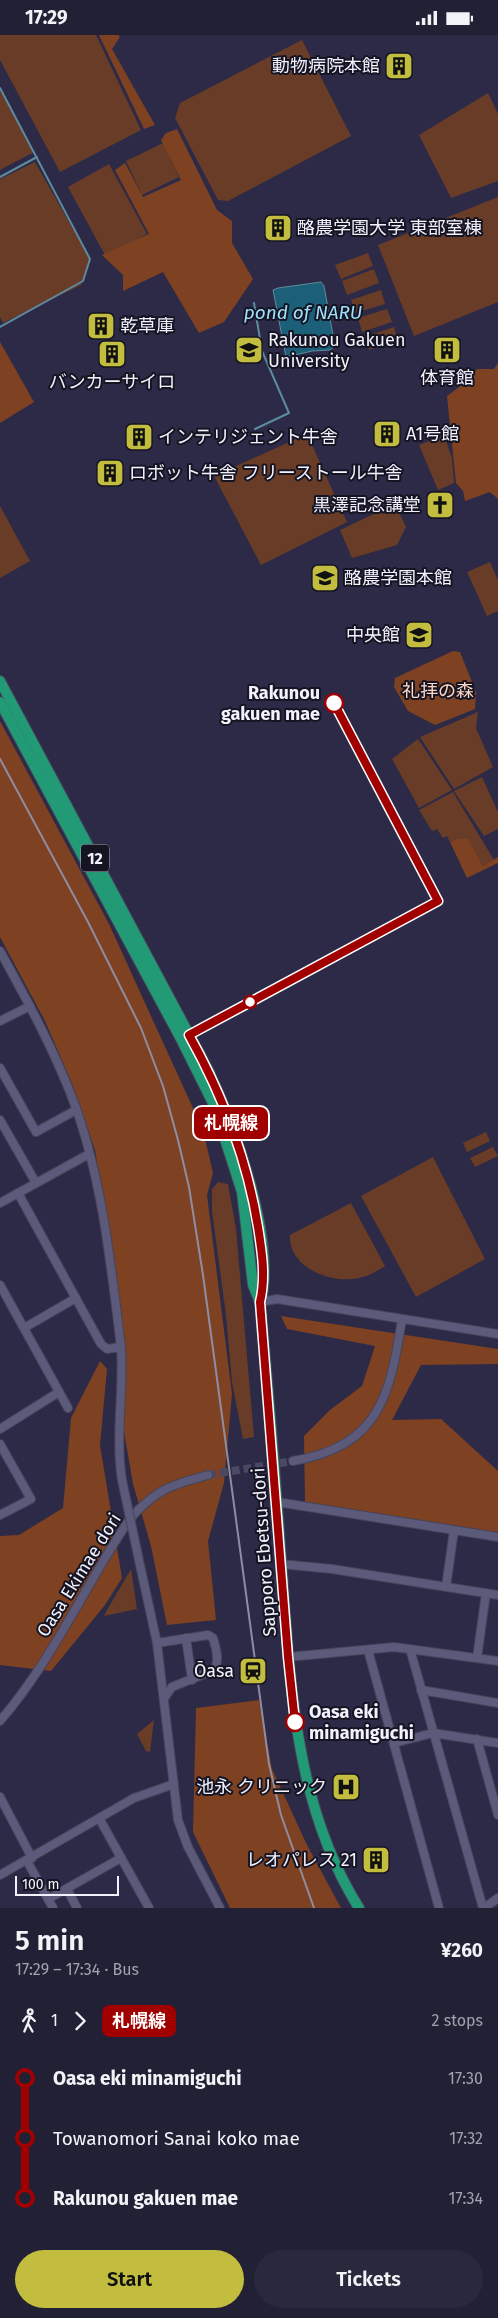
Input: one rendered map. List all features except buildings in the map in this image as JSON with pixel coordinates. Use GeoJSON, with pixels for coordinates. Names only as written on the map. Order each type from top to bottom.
{"type":"FeatureCollection","features":[{"type":"Feature","properties":{"kind":"highway","name":"Sapporo Ebetsu-dori"},"geometry":{"type":"LineString","coordinates":[[0,681],[185,1037],[214,1105],[233,1158],[246,1217],[253,1285],[260,1302],[288,1657],[296,1730],[309,1792],[325,1839],[359,1908]]}},
{"type":"Feature","properties":{"kind":"highway","name":"Sapporo Ebetsu-dori"},"geometry":{"type":"LineString","coordinates":[[0,702],[185,1037]]}},
{"type":"Feature","properties":{"kind":"street"},"geometry":{"type":"LineString","coordinates":[[185,1037],[438,901]]}},
{"type":"Feature","properties":{"kind":"street"},"geometry":{"type":"LineString","coordinates":[[0,951],[61,1069],[76,1109],[89,1153],[105,1224],[121,1347],[122,1367],[118,1439],[122,1481],[157,1643],[174,1784],[182,1833],[220,1908]]}},
{"type":"Feature","properties":{"kind":"street"},"geometry":{"type":"LineString","coordinates":[[0,1021],[30,1006]]}},
{"type":"Feature","properties":{"kind":"street"},"geometry":{"type":"LineString","coordinates":[[0,1068],[36,1132],[76,1109]]}},
{"type":"Feature","properties":{"kind":"street"},"geometry":{"type":"LineString","coordinates":[[0,1120],[36,1183]]}},
{"type":"Feature","properties":{"kind":"street"},"geometry":{"type":"LineString","coordinates":[[0,1203],[89,1153]]}},
{"type":"Feature","properties":{"kind":"street"},"geometry":{"type":"LineString","coordinates":[[18,1193],[105,1348],[121,1347]]}},
{"type":"Feature","properties":{"kind":"street"},"geometry":{"type":"LineString","coordinates":[[0,1285],[68,1408]]}},
{"type":"Feature","properties":{"kind":"street"},"geometry":{"type":"LineString","coordinates":[[24,1328],[76,1298]]}},
{"type":"Feature","properties":{"kind":"street"},"geometry":{"type":"LineString","coordinates":[[260,1302],[277,1299],[498,1333]]}},
{"type":"Feature","properties":{"kind":"street"},"geometry":{"type":"LineString","coordinates":[[293,1461],[318,1456],[340,1445],[361,1430],[375,1415],[390,1384],[402,1319]]}},
{"type":"Feature","properties":{"kind":"street"},"geometry":{"type":"LineString","coordinates":[[0,1429],[59,1392]]}},
{"type":"Feature","properties":{"kind":"street"},"geometry":{"type":"LineString","coordinates":[[0,1444],[31,1499],[0,1515]]}},
{"type":"Feature","properties":{"kind":"street","name":"Oasa Ekimae dori"},"geometry":{"type":"LineString","coordinates":[[0,1721],[39,1667],[129,1520],[144,1503],[157,1493],[181,1482],[208,1475]]}},
{"type":"Feature","properties":{"kind":"street"},"geometry":{"type":"LineString","coordinates":[[277,1502],[498,1537]]}},
{"type":"Feature","properties":{"kind":"street"},"geometry":{"type":"LineString","coordinates":[[446,1587],[454,1530]]}},
{"type":"Feature","properties":{"kind":"street"},"geometry":{"type":"LineString","coordinates":[[281,1564],[313,1566],[498,1595]]}},
{"type":"Feature","properties":{"kind":"street"},"geometry":{"type":"LineString","coordinates":[[477,1658],[486,1593]]}},
{"type":"Feature","properties":{"kind":"street"},"geometry":{"type":"LineString","coordinates":[[157,1643],[208,1635],[213,1638],[216,1649],[218,1663],[214,1670],[172,1687],[165,1697]]}},
{"type":"Feature","properties":{"kind":"street"},"geometry":{"type":"LineString","coordinates":[[186,1638],[192,1679]]}},
{"type":"Feature","properties":{"kind":"street"},"geometry":{"type":"LineString","coordinates":[[288,1657],[394,1647],[498,1661]]}},
{"type":"Feature","properties":{"kind":"street"},"geometry":{"type":"LineString","coordinates":[[410,1649],[483,1908],[498,1899]]}},
{"type":"Feature","properties":{"kind":"street"},"geometry":{"type":"LineString","coordinates":[[368,1650],[437,1907]]}},
{"type":"Feature","properties":{"kind":"street"},"geometry":{"type":"LineString","coordinates":[[421,1690],[498,1703]]}},
{"type":"Feature","properties":{"kind":"street"},"geometry":{"type":"LineString","coordinates":[[394,1743],[433,1733],[498,1743]]}},
{"type":"Feature","properties":{"kind":"street"},"geometry":{"type":"LineString","coordinates":[[477,1739],[498,1815]]}},
{"type":"Feature","properties":{"kind":"street"},"geometry":{"type":"LineString","coordinates":[[0,1875],[144,1793],[174,1784]]}},
{"type":"Feature","properties":{"kind":"street"},"geometry":{"type":"LineString","coordinates":[[0,1797],[53,1908]]}},
{"type":"Feature","properties":{"kind":"street"},"geometry":{"type":"LineString","coordinates":[[99,1818],[149,1908]]}},
{"type":"Feature","properties":{"kind":"street"},"geometry":{"type":"LineString","coordinates":[[48,1899],[121,1858]]}},
{"type":"Feature","properties":{"kind":"street"},"geometry":{"type":"LineString","coordinates":[[67,1889],[77,1908]]}},
{"type":"Feature","properties":{"kind":"shaded area"},"geometry":{"type":"Polygon","coordinates":[[[0,35],[96,35],[141,130],[60,172],[0,60],[0,35]]]}},
{"type":"Feature","properties":{"kind":"shaded area"},"geometry":{"type":"Polygon","coordinates":[[[302,40],[351,136],[228,201],[218,200],[175,118],[180,103],[302,40]]]}},
{"type":"Feature","properties":{"kind":"shaded area"},"geometry":{"type":"Polygon","coordinates":[[[0,90],[34,152],[0,170],[0,90]]]}},
{"type":"Feature","properties":{"kind":"shaded area"},"geometry":{"type":"Polygon","coordinates":[[[488,93],[498,114],[498,181],[451,198],[419,135],[488,93]]]}},
{"type":"Feature","properties":{"kind":"shaded area"},"geometry":{"type":"Polygon","coordinates":[[[163,143],[179,177],[142,195],[126,161],[163,143]]]}},
{"type":"Feature","properties":{"kind":"shaded area"},"geometry":{"type":"Polygon","coordinates":[[[35,162],[90,259],[81,285],[3,323],[0,317],[0,179],[35,162]]]}},
{"type":"Feature","properties":{"kind":"shaded area"},"geometry":{"type":"Polygon","coordinates":[[[109,164],[147,234],[106,257],[68,187],[109,164]]]}},
{"type":"Feature","properties":{"kind":"shaded area"},"geometry":{"type":"Polygon","coordinates":[[[498,197],[498,302],[414,336],[378,245],[498,197]]]}},
{"type":"Feature","properties":{"kind":"shaded area"},"geometry":{"type":"Polygon","coordinates":[[[368,253],[373,266],[341,279],[335,265],[368,253]]]}},
{"type":"Feature","properties":{"kind":"shaded area"},"geometry":{"type":"Polygon","coordinates":[[[374,269],[379,283],[347,295],[342,281],[374,269]]]}},
{"type":"Feature","properties":{"kind":"shaded area"},"geometry":{"type":"Polygon","coordinates":[[[381,290],[385,304],[355,313],[351,300],[381,290]]]}},
{"type":"Feature","properties":{"kind":"shaded area"},"geometry":{"type":"Polygon","coordinates":[[[387,309],[392,322],[362,332],[358,318],[387,309]]]}},
{"type":"Feature","properties":{"kind":"shaded area"},"geometry":{"type":"Polygon","coordinates":[[[394,327],[398,340],[369,350],[364,337],[394,327]]]}},
{"type":"Feature","properties":{"kind":"shaded area"},"geometry":{"type":"Polygon","coordinates":[[[307,434],[347,522],[261,565],[214,476],[307,434]]]}},
{"type":"Feature","properties":{"kind":"shaded area"},"geometry":{"type":"Polygon","coordinates":[[[444,435],[452,458],[454,483],[438,490],[419,445],[444,435]]]}},
{"type":"Feature","properties":{"kind":"shaded area"},"geometry":{"type":"Polygon","coordinates":[[[395,504],[406,527],[397,545],[352,558],[340,530],[395,504]]]}},
{"type":"Feature","properties":{"kind":"shaded area"},"geometry":{"type":"Polygon","coordinates":[[[0,506],[30,561],[0,578],[0,506]]]}},
{"type":"Feature","properties":{"kind":"shaded area"},"geometry":{"type":"Polygon","coordinates":[[[490,562],[498,580],[498,611],[487,616],[467,572],[490,562]]]}},
{"type":"Feature","properties":{"kind":"shaded area"},"geometry":{"type":"Polygon","coordinates":[[[478,712],[476,728],[493,767],[454,789],[420,737],[478,712]]]}},
{"type":"Feature","properties":{"kind":"shaded area"},"geometry":{"type":"Polygon","coordinates":[[[418,739],[452,790],[419,808],[392,759],[418,739]]]}},
{"type":"Feature","properties":{"kind":"shaded area"},"geometry":{"type":"Polygon","coordinates":[[[482,777],[498,812],[498,829],[484,836],[454,791],[482,777]]]}},
{"type":"Feature","properties":{"kind":"shaded area"},"geometry":{"type":"Polygon","coordinates":[[[453,792],[494,860],[483,866],[468,840],[456,839],[450,842],[447,836],[443,838],[437,829],[432,831],[419,810],[453,792]]]}},
{"type":"Feature","properties":{"kind":"shaded area"},"geometry":{"type":"Polygon","coordinates":[[[486,1132],[490,1141],[467,1152],[463,1143],[486,1132]]]}},
{"type":"Feature","properties":{"kind":"shaded area"},"geometry":{"type":"Polygon","coordinates":[[[493,1147],[498,1156],[475,1167],[470,1158],[493,1147]]]}},
{"type":"Feature","properties":{"kind":"shaded area"},"geometry":{"type":"Polygon","coordinates":[[[433,1157],[485,1259],[416,1297],[361,1196],[433,1157]]]}},
{"type":"Feature","properties":{"kind":"shaded area"},"geometry":{"type":"Polygon","coordinates":[[[218,1182],[228,1184],[236,1229],[254,1437],[243,1439],[232,1382],[226,1315],[212,1211],[212,1189],[218,1182]]]}},
{"type":"Feature","properties":{"kind":"shaded area"},"geometry":{"type":"Polygon","coordinates":[[[351,1203],[385,1266],[369,1275],[352,1279],[331,1278],[310,1269],[295,1255],[291,1246],[290,1235],[351,1203]]]}},
{"type":"Feature","properties":{"kind":"shaded area"},"geometry":{"type":"Polygon","coordinates":[[[131,1569],[137,1609],[104,1616],[107,1610],[131,1569]]]}},
{"type":"Feature","properties":{"kind":"shaded area"},"geometry":{"type":"Polygon","coordinates":[[[154,1720],[150,1752],[146,1751],[137,1734],[154,1720]]]}},
{"type":"Feature","properties":{"kind":"green space"},"geometry":{"type":"Polygon","coordinates":[[[99,35],[118,35],[120,37],[112,49],[155,125],[144,129],[99,35]]]}},
{"type":"Feature","properties":{"kind":"green space"},"geometry":{"type":"Polygon","coordinates":[[[177,129],[217,210],[232,221],[232,243],[253,279],[224,322],[199,333],[163,272],[123,291],[123,275],[102,255],[149,234],[115,170],[125,163],[143,197],[181,180],[161,140],[166,133],[177,129]]]}},
{"type":"Feature","properties":{"kind":"green space"},"geometry":{"type":"Polygon","coordinates":[[[0,342],[34,402],[0,423],[0,342]]]}},
{"type":"Feature","properties":{"kind":"green space"},"geometry":{"type":"Polygon","coordinates":[[[498,363],[498,499],[490,492],[465,501],[463,491],[456,483],[447,396],[463,384],[477,369],[494,369],[498,363]]]}},
{"type":"Feature","properties":{"kind":"green space","name":"礼拝の森"},"geometry":{"type":"Polygon","coordinates":[[[453,651],[460,652],[476,692],[475,709],[435,725],[408,711],[394,687],[395,678],[453,651]]]}},
{"type":"Feature","properties":{"kind":"green space"},"geometry":{"type":"Polygon","coordinates":[[[0,721],[109,924],[203,1130],[213,1173],[207,1195],[232,1394],[224,1483],[208,1541],[216,1620],[167,1625],[151,1546],[133,1484],[122,1420],[119,1346],[106,1214],[95,1150],[73,1086],[45,1021],[0,937],[0,721]]]}},
{"type":"Feature","properties":{"kind":"green space"},"geometry":{"type":"Polygon","coordinates":[[[456,839],[468,839],[483,866],[498,857],[498,863],[467,878],[450,842],[456,839]]]}},
{"type":"Feature","properties":{"kind":"green space"},"geometry":{"type":"Polygon","coordinates":[[[281,1316],[498,1349],[498,1364],[421,1365],[392,1420],[441,1419],[498,1471],[498,1533],[305,1502],[304,1436],[330,1410],[362,1386],[375,1346],[287,1329],[281,1316]]]}},
{"type":"Feature","properties":{"kind":"green space"},"geometry":{"type":"Polygon","coordinates":[[[100,1361],[107,1369],[100,1445],[122,1578],[105,1605],[51,1671],[0,1665],[0,1536],[19,1535],[63,1508],[71,1418],[100,1361]]]}},
{"type":"Feature","properties":{"kind":"green space"},"geometry":{"type":"Polygon","coordinates":[[[259,1700],[272,1769],[307,1845],[341,1908],[230,1908],[193,1832],[196,1708],[259,1700]]]}},
{"type":"Feature","properties":{"kind":"water","name":"pond of NARU"},"geometry":{"type":"Polygon","coordinates":[[[321,282],[324,286],[335,346],[330,350],[312,351],[286,357],[273,290],[321,282]]]}},
{"type":"Feature","properties":{"kind":"waterway"},"geometry":{"type":"LineString","coordinates":[[0,88],[90,259],[83,281],[0,327]]}},
{"type":"Feature","properties":{"kind":"waterway"},"geometry":{"type":"LineString","coordinates":[[0,177],[37,157]]}},
{"type":"Feature","properties":{"kind":"waterway"},"geometry":{"type":"LineString","coordinates":[[254,303],[262,351],[289,413],[255,429]]}},
{"type":"Feature","properties":{"kind":"tunnel"},"geometry":{"type":"LineString","coordinates":[[208,1475],[293,1461]]}},
{"type":"Feature","properties":{"kind":"railway"},"geometry":{"type":"LineString","coordinates":[[0,759],[88,922],[141,1028],[163,1086],[178,1140],[189,1187],[203,1275],[269,1764],[281,1815],[314,1908]]}},
{"type":"Feature","properties":{"kind":"bus line","name":"札幌線"},"geometry":{"type":"LineString","coordinates":[[295,1722],[291,1694],[260,1302],[264,1284],[260,1239],[253,1194],[236,1136],[224,1104],[189,1035],[438,901],[334,703]]}},
{"type":"Feature","properties":{"kind":"place","name":"動物病院本館"},"geometry":{"type":"Point","coordinates":[399,66]}},
{"type":"Feature","properties":{"kind":"place","name":"酪農学園大学 東部室棟"},"geometry":{"type":"Point","coordinates":[278,228]}},
{"type":"Feature","properties":{"kind":"place","name":"乾草庫"},"geometry":{"type":"Point","coordinates":[101,326]}},
{"type":"Feature","properties":{"kind":"place","name":"Rakunou Gakuen University"},"geometry":{"type":"Point","coordinates":[249,350]}},
{"type":"Feature","properties":{"kind":"place","name":"体育館"},"geometry":{"type":"Point","coordinates":[447,350]}},
{"type":"Feature","properties":{"kind":"place","name":"バンカーサイロ"},"geometry":{"type":"Point","coordinates":[112,354]}},
{"type":"Feature","properties":{"kind":"place","name":"A1号館"},"geometry":{"type":"Point","coordinates":[387,434]}},
{"type":"Feature","properties":{"kind":"place","name":"インテリジェント牛舎"},"geometry":{"type":"Point","coordinates":[139,437]}},
{"type":"Feature","properties":{"kind":"place","name":"ロボット牛舎 フリーストール牛舎"},"geometry":{"type":"Point","coordinates":[110,473]}},
{"type":"Feature","properties":{"kind":"place","name":"黒澤記念講堂"},"geometry":{"type":"Point","coordinates":[440,505]}},
{"type":"Feature","properties":{"kind":"place","name":"酪農学園本館"},"geometry":{"type":"Point","coordinates":[325,578]}},
{"type":"Feature","properties":{"kind":"place","name":"中央館"},"geometry":{"type":"Point","coordinates":[419,635]}},
{"type":"Feature","properties":{"kind":"place","name":"Rakunou gakuen mae"},"geometry":{"type":"Point","coordinates":[334,703]}},
{"type":"Feature","properties":{"kind":"place","name":"Ōasa"},"geometry":{"type":"Point","coordinates":[253,1671]}},
{"type":"Feature","properties":{"kind":"place","name":"Oasa eki minamiguchi"},"geometry":{"type":"Point","coordinates":[295,1722]}},
{"type":"Feature","properties":{"kind":"place","name":"池永 クリニック"},"geometry":{"type":"Point","coordinates":[346,1787]}},
{"type":"Feature","properties":{"kind":"place","name":"レオパレス 21"},"geometry":{"type":"Point","coordinates":[376,1860]}}]}
